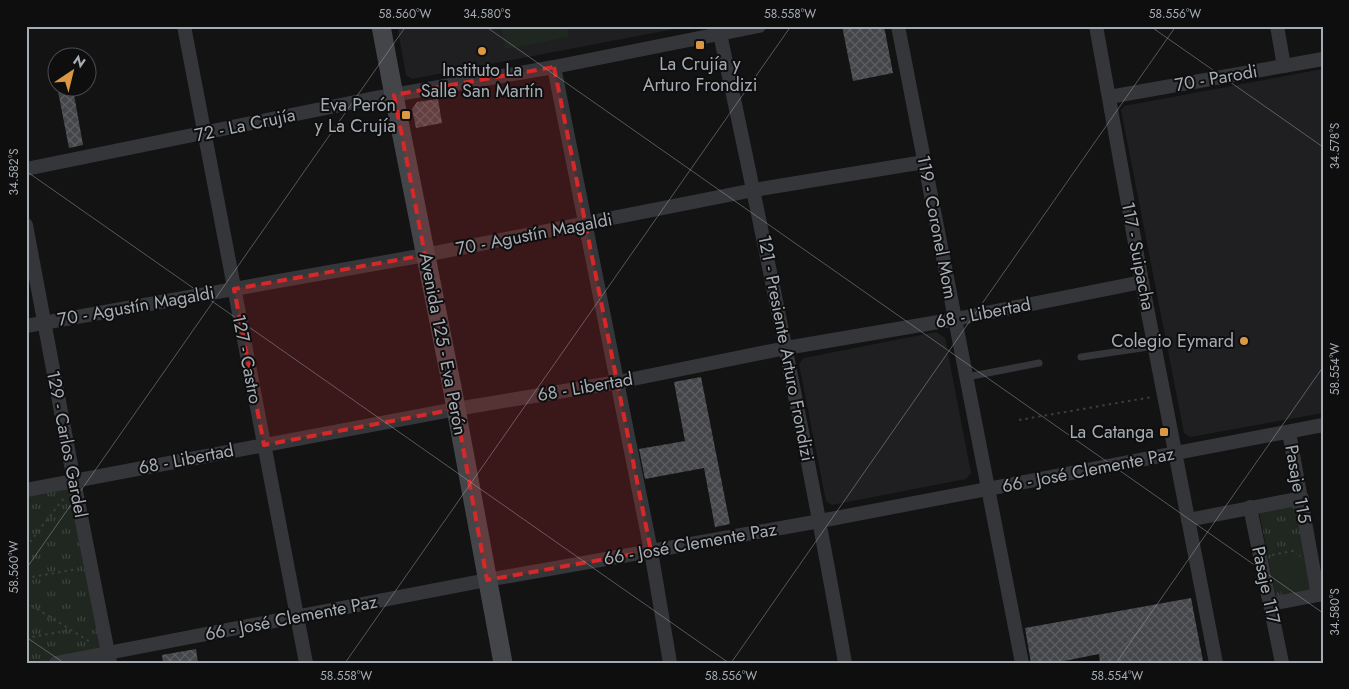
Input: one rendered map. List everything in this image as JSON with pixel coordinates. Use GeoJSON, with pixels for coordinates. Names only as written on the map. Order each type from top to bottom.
{"type":"FeatureCollection","features":[{"type":"Feature","properties":{"kind":"main road","name":"Avenida 125 - Eva Perón"},"geometry":{"type":"LineString","coordinates":[[381,26],[456,409],[503,663]]}},
{"type":"Feature","properties":{"kind":"street","name":"127 - Castro"},"geometry":{"type":"LineString","coordinates":[[184,26],[306,663]]}},
{"type":"Feature","properties":{"kind":"street","name":"72 - La Crujía"},"geometry":{"type":"LineString","coordinates":[[26,169],[394,95],[554,67],[759,26]]}},
{"type":"Feature","properties":{"kind":"street","name":"119 - Coronel Mom"},"geometry":{"type":"LineString","coordinates":[[898,26],[1022,663]]}},
{"type":"Feature","properties":{"kind":"street","name":"117 - Suipacha"},"geometry":{"type":"LineString","coordinates":[[1096,26],[1142,282],[1216,663]]}},
{"type":"Feature","properties":{"kind":"street"},"geometry":{"type":"LineString","coordinates":[[1277,26],[1284,66]]}},
{"type":"Feature","properties":{"kind":"street","name":"121 - Presiente Arturo Frondizi"},"geometry":{"type":"LineString","coordinates":[[720,34],[786,348],[846,663]]}},
{"type":"Feature","properties":{"kind":"street","name":"70 - Parodi"},"geometry":{"type":"LineString","coordinates":[[1109,97],[1323,59]]}},
{"type":"Feature","properties":{"kind":"street"},"geometry":{"type":"LineString","coordinates":[[554,67],[618,382],[651,552],[670,663]]}},
{"type":"Feature","properties":{"kind":"street","name":"70 - Agustín Magaldi"},"geometry":{"type":"LineString","coordinates":[[26,326],[425,255],[754,190],[924,162]]}},
{"type":"Feature","properties":{"kind":"street","name":"129 - Carlos Gardel"},"geometry":{"type":"LineString","coordinates":[[26,224],[109,658]]}},
{"type":"Feature","properties":{"kind":"street","name":"68 - Libertad"},"geometry":{"type":"LineString","coordinates":[[26,490],[456,409],[618,382],[786,348],[956,319],[1142,282]]}},
{"type":"Feature","properties":{"kind":"street","name":"66 - José Clemente Paz"},"geometry":{"type":"LineString","coordinates":[[56,663],[109,658],[297,617],[487,580],[988,490],[1175,452],[1323,425]]}},
{"type":"Feature","properties":{"kind":"street","name":"Pasaje 115"},"geometry":{"type":"LineString","coordinates":[[1289,432],[1302,498],[1309,548],[1320,595]]}},
{"type":"Feature","properties":{"kind":"street"},"geometry":{"type":"LineString","coordinates":[[1188,520],[1302,498]]}},
{"type":"Feature","properties":{"kind":"street","name":"Pasaje 117"},"geometry":{"type":"LineString","coordinates":[[1250,507],[1282,663]]}},
{"type":"Feature","properties":{"kind":"street"},"geometry":{"type":"LineString","coordinates":[[1271,604],[1320,595]]}},
{"type":"Feature","properties":{"kind":"lane"},"geometry":{"type":"LineString","coordinates":[[1081,357],[1155,346]]}},
{"type":"Feature","properties":{"kind":"lane"},"geometry":{"type":"LineString","coordinates":[[967,377],[1039,363]]}},
{"type":"Feature","properties":{"kind":"path"},"geometry":{"type":"LineString","coordinates":[[1019,420],[1164,395]]}},
{"type":"Feature","properties":{"kind":"path"},"geometry":{"type":"LineString","coordinates":[[26,548],[67,494]]}},
{"type":"Feature","properties":{"kind":"path"},"geometry":{"type":"LineString","coordinates":[[1260,557],[1309,548]]}},
{"type":"Feature","properties":{"kind":"path"},"geometry":{"type":"LineString","coordinates":[[26,578],[91,567]]}},
{"type":"Feature","properties":{"kind":"path"},"geometry":{"type":"LineString","coordinates":[[26,602],[92,643]]}},
{"type":"Feature","properties":{"kind":"path"},"geometry":{"type":"LineString","coordinates":[[26,638],[71,630]]}},
{"type":"Feature","properties":{"kind":"highlighted area"},"geometry":{"type":"Polygon","coordinates":[[[554,67],[651,551],[487,580],[456,409],[264,445],[234,289],[425,255],[394,95],[554,67]]]}},
{"type":"Feature","properties":{"kind":"shaded area","name":"Instituto La Salle San Martín"},"geometry":{"type":"Polygon","coordinates":[[[397,26],[690,26],[412,79],[406,75],[397,26]]]}},
{"type":"Feature","properties":{"kind":"shaded area"},"geometry":{"type":"Polygon","coordinates":[[[1323,69],[1323,413],[1190,437],[1184,433],[1121,110],[1124,106],[1323,69]]]}},
{"type":"Feature","properties":{"kind":"shaded area"},"geometry":{"type":"Polygon","coordinates":[[[936,332],[945,338],[971,473],[966,479],[832,505],[826,501],[799,364],[804,358],[936,332]]]}},
{"type":"Feature","properties":{"kind":"green space"},"geometry":{"type":"Polygon","coordinates":[[[501,26],[567,26],[569,37],[505,49],[501,26]]]}},
{"type":"Feature","properties":{"kind":"green space"},"geometry":{"type":"Polygon","coordinates":[[[74,481],[108,653],[56,663],[26,663],[26,490],[74,481]]]}},
{"type":"Feature","properties":{"kind":"green space"},"geometry":{"type":"Polygon","coordinates":[[[1296,504],[1312,592],[1276,598],[1259,511],[1296,504]]]}},
{"type":"Feature","properties":{"kind":"green space"},"geometry":{"type":"Polygon","coordinates":[[[1299,554],[1306,591],[1282,596],[1275,559],[1299,554]]]}},
{"type":"Feature","properties":{"kind":"building"},"geometry":{"type":"Polygon","coordinates":[[[842,26],[884,26],[893,73],[853,81],[842,26]]]}},
{"type":"Feature","properties":{"kind":"building"},"geometry":{"type":"Polygon","coordinates":[[[59,98],[75,98],[83,145],[69,148],[59,98]]]}},
{"type":"Feature","properties":{"kind":"building"},"geometry":{"type":"Polygon","coordinates":[[[438,99],[442,123],[416,128],[412,109],[417,102],[438,99]]]}},
{"type":"Feature","properties":{"kind":"building"},"geometry":{"type":"Polygon","coordinates":[[[701,377],[730,524],[715,527],[704,468],[645,479],[639,449],[685,441],[674,382],[701,377]]]}},
{"type":"Feature","properties":{"kind":"building"},"geometry":{"type":"Polygon","coordinates":[[[1191,598],[1202,663],[1100,663],[1099,654],[1054,663],[1031,663],[1025,628],[1191,598]]]}},
{"type":"Feature","properties":{"kind":"building"},"geometry":{"type":"Polygon","coordinates":[[[196,649],[198,663],[163,663],[162,655],[196,649]]]}},
{"type":"Feature","properties":{"kind":"place","name":"La Crujía y Arturo Frondizi"},"geometry":{"type":"Point","coordinates":[700,45]}},
{"type":"Feature","properties":{"kind":"place","name":"Instituto La Salle San Martín"},"geometry":{"type":"Point","coordinates":[482,51]}},
{"type":"Feature","properties":{"kind":"place","name":"Eva Perón y La Crujía"},"geometry":{"type":"Point","coordinates":[406,115]}},
{"type":"Feature","properties":{"kind":"place","name":"Colegio Eymard"},"geometry":{"type":"Point","coordinates":[1244,341]}},
{"type":"Feature","properties":{"kind":"place","name":"La Catanga"},"geometry":{"type":"Point","coordinates":[1164,432]}}]}
